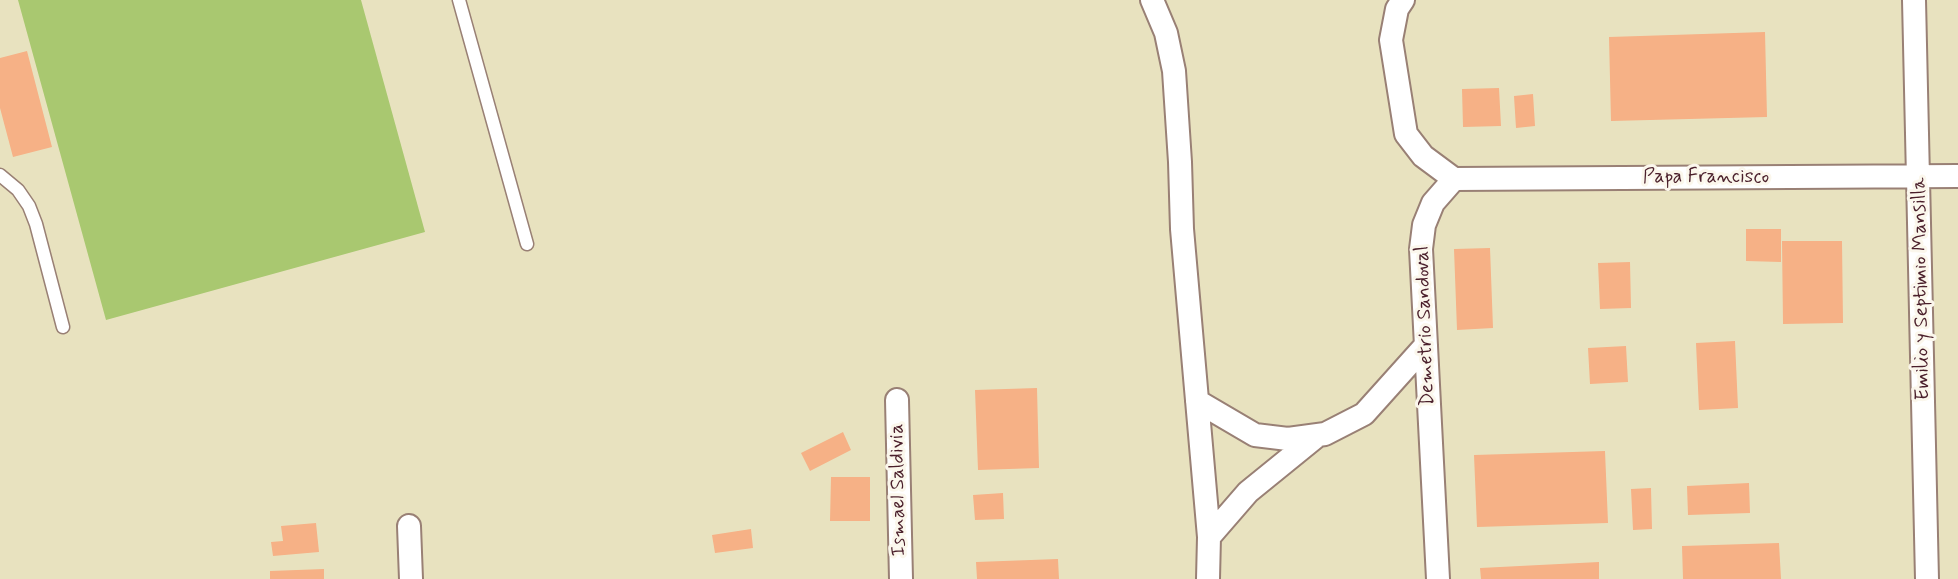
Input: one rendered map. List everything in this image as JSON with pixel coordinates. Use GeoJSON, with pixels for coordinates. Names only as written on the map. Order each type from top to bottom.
{"type":"FeatureCollection","features":[{"type":"Feature","properties":{"kind":"street"},"geometry":{"type":"LineString","coordinates":[[1152,0],[1166,33],[1174,71],[1182,229],[1209,537],[1208,579]]}},
{"type":"Feature","properties":{"kind":"street"},"geometry":{"type":"LineString","coordinates":[[1402,0],[1397,9],[1390,39],[1406,134],[1422,156],[1454,179]]}},
{"type":"Feature","properties":{"kind":"street","name":"Emilio y Septimio Mansilla"},"geometry":{"type":"LineString","coordinates":[[1914,0],[1928,579]]}},
{"type":"Feature","properties":{"kind":"street","name":"Papa Francisco"},"geometry":{"type":"LineString","coordinates":[[1454,179],[1958,176]]}},
{"type":"Feature","properties":{"kind":"street","name":"Demetrio Sandoval"},"geometry":{"type":"LineString","coordinates":[[1438,579],[1421,249],[1424,225],[1433,203],[1454,179]]}},
{"type":"Feature","properties":{"kind":"street"},"geometry":{"type":"LineString","coordinates":[[1197,401],[1255,435],[1288,439],[1325,434],[1364,414],[1426,345]]}},
{"type":"Feature","properties":{"kind":"street","name":"Ismael Saldivia"},"geometry":{"type":"LineString","coordinates":[[897,400],[901,579]]}},
{"type":"Feature","properties":{"kind":"street"},"geometry":{"type":"LineString","coordinates":[[1209,537],[1248,492],[1317,435]]}},
{"type":"Feature","properties":{"kind":"street"},"geometry":{"type":"LineString","coordinates":[[409,526],[411,579]]}},
{"type":"Feature","properties":{"kind":"lane"},"geometry":{"type":"LineString","coordinates":[[459,0],[527,244]]}},
{"type":"Feature","properties":{"kind":"lane"},"geometry":{"type":"LineString","coordinates":[[0,175],[18,190],[29,206],[36,224],[63,327]]}},
{"type":"Feature","properties":{"kind":"green space"},"geometry":{"type":"Polygon","coordinates":[[[18,0],[361,0],[425,232],[106,320],[18,0]]]}},
{"type":"Feature","properties":{"kind":"building"},"geometry":{"type":"Polygon","coordinates":[[[1765,32],[1767,117],[1611,121],[1609,37],[1765,32]]]}},
{"type":"Feature","properties":{"kind":"building"},"geometry":{"type":"Polygon","coordinates":[[[27,51],[52,147],[13,157],[0,108],[0,58],[27,51]]]}},
{"type":"Feature","properties":{"kind":"building"},"geometry":{"type":"Polygon","coordinates":[[[1499,88],[1501,126],[1463,127],[1462,89],[1499,88]]]}},
{"type":"Feature","properties":{"kind":"building"},"geometry":{"type":"Polygon","coordinates":[[[1533,94],[1535,126],[1516,128],[1514,96],[1533,94]]]}},
{"type":"Feature","properties":{"kind":"building"},"geometry":{"type":"Polygon","coordinates":[[[1746,229],[1781,229],[1781,262],[1746,261],[1746,229]]]}},
{"type":"Feature","properties":{"kind":"building"},"geometry":{"type":"Polygon","coordinates":[[[1782,241],[1842,241],[1843,323],[1783,324],[1782,241]]]}},
{"type":"Feature","properties":{"kind":"building"},"geometry":{"type":"Polygon","coordinates":[[[1490,248],[1493,328],[1457,330],[1454,249],[1490,248]]]}},
{"type":"Feature","properties":{"kind":"building"},"geometry":{"type":"Polygon","coordinates":[[[1630,262],[1631,308],[1600,309],[1598,263],[1630,262]]]}},
{"type":"Feature","properties":{"kind":"building"},"geometry":{"type":"Polygon","coordinates":[[[1735,341],[1738,408],[1699,410],[1696,343],[1735,341]]]}},
{"type":"Feature","properties":{"kind":"building"},"geometry":{"type":"Polygon","coordinates":[[[1626,346],[1628,382],[1590,384],[1588,348],[1626,346]]]}},
{"type":"Feature","properties":{"kind":"building"},"geometry":{"type":"Polygon","coordinates":[[[1037,388],[1039,468],[978,470],[975,390],[1037,388]]]}},
{"type":"Feature","properties":{"kind":"building"},"geometry":{"type":"Polygon","coordinates":[[[843,432],[851,450],[810,471],[801,453],[843,432]]]}},
{"type":"Feature","properties":{"kind":"building"},"geometry":{"type":"Polygon","coordinates":[[[1605,451],[1608,523],[1477,527],[1474,455],[1605,451]]]}},
{"type":"Feature","properties":{"kind":"building"},"geometry":{"type":"Polygon","coordinates":[[[831,477],[870,477],[870,521],[830,521],[831,477]]]}},
{"type":"Feature","properties":{"kind":"building"},"geometry":{"type":"Polygon","coordinates":[[[1749,483],[1750,513],[1688,515],[1687,486],[1749,483]]]}},
{"type":"Feature","properties":{"kind":"building"},"geometry":{"type":"Polygon","coordinates":[[[1651,488],[1652,529],[1633,530],[1631,489],[1651,488]]]}},
{"type":"Feature","properties":{"kind":"building"},"geometry":{"type":"Polygon","coordinates":[[[1003,493],[1004,519],[975,520],[973,495],[1003,493]]]}},
{"type":"Feature","properties":{"kind":"building"},"geometry":{"type":"Polygon","coordinates":[[[316,523],[319,552],[273,556],[271,542],[283,541],[281,526],[316,523]]]}},
{"type":"Feature","properties":{"kind":"building"},"geometry":{"type":"Polygon","coordinates":[[[751,529],[753,548],[715,553],[712,535],[751,529]]]}},
{"type":"Feature","properties":{"kind":"building"},"geometry":{"type":"Polygon","coordinates":[[[1779,543],[1781,579],[1683,579],[1682,546],[1779,543]]]}},
{"type":"Feature","properties":{"kind":"building"},"geometry":{"type":"Polygon","coordinates":[[[1058,559],[1059,579],[977,579],[976,562],[1058,559]]]}},
{"type":"Feature","properties":{"kind":"building"},"geometry":{"type":"Polygon","coordinates":[[[1599,562],[1599,579],[1481,579],[1480,568],[1599,562]]]}},
{"type":"Feature","properties":{"kind":"building"},"geometry":{"type":"Polygon","coordinates":[[[324,569],[324,579],[270,579],[270,571],[324,569]]]}}]}
